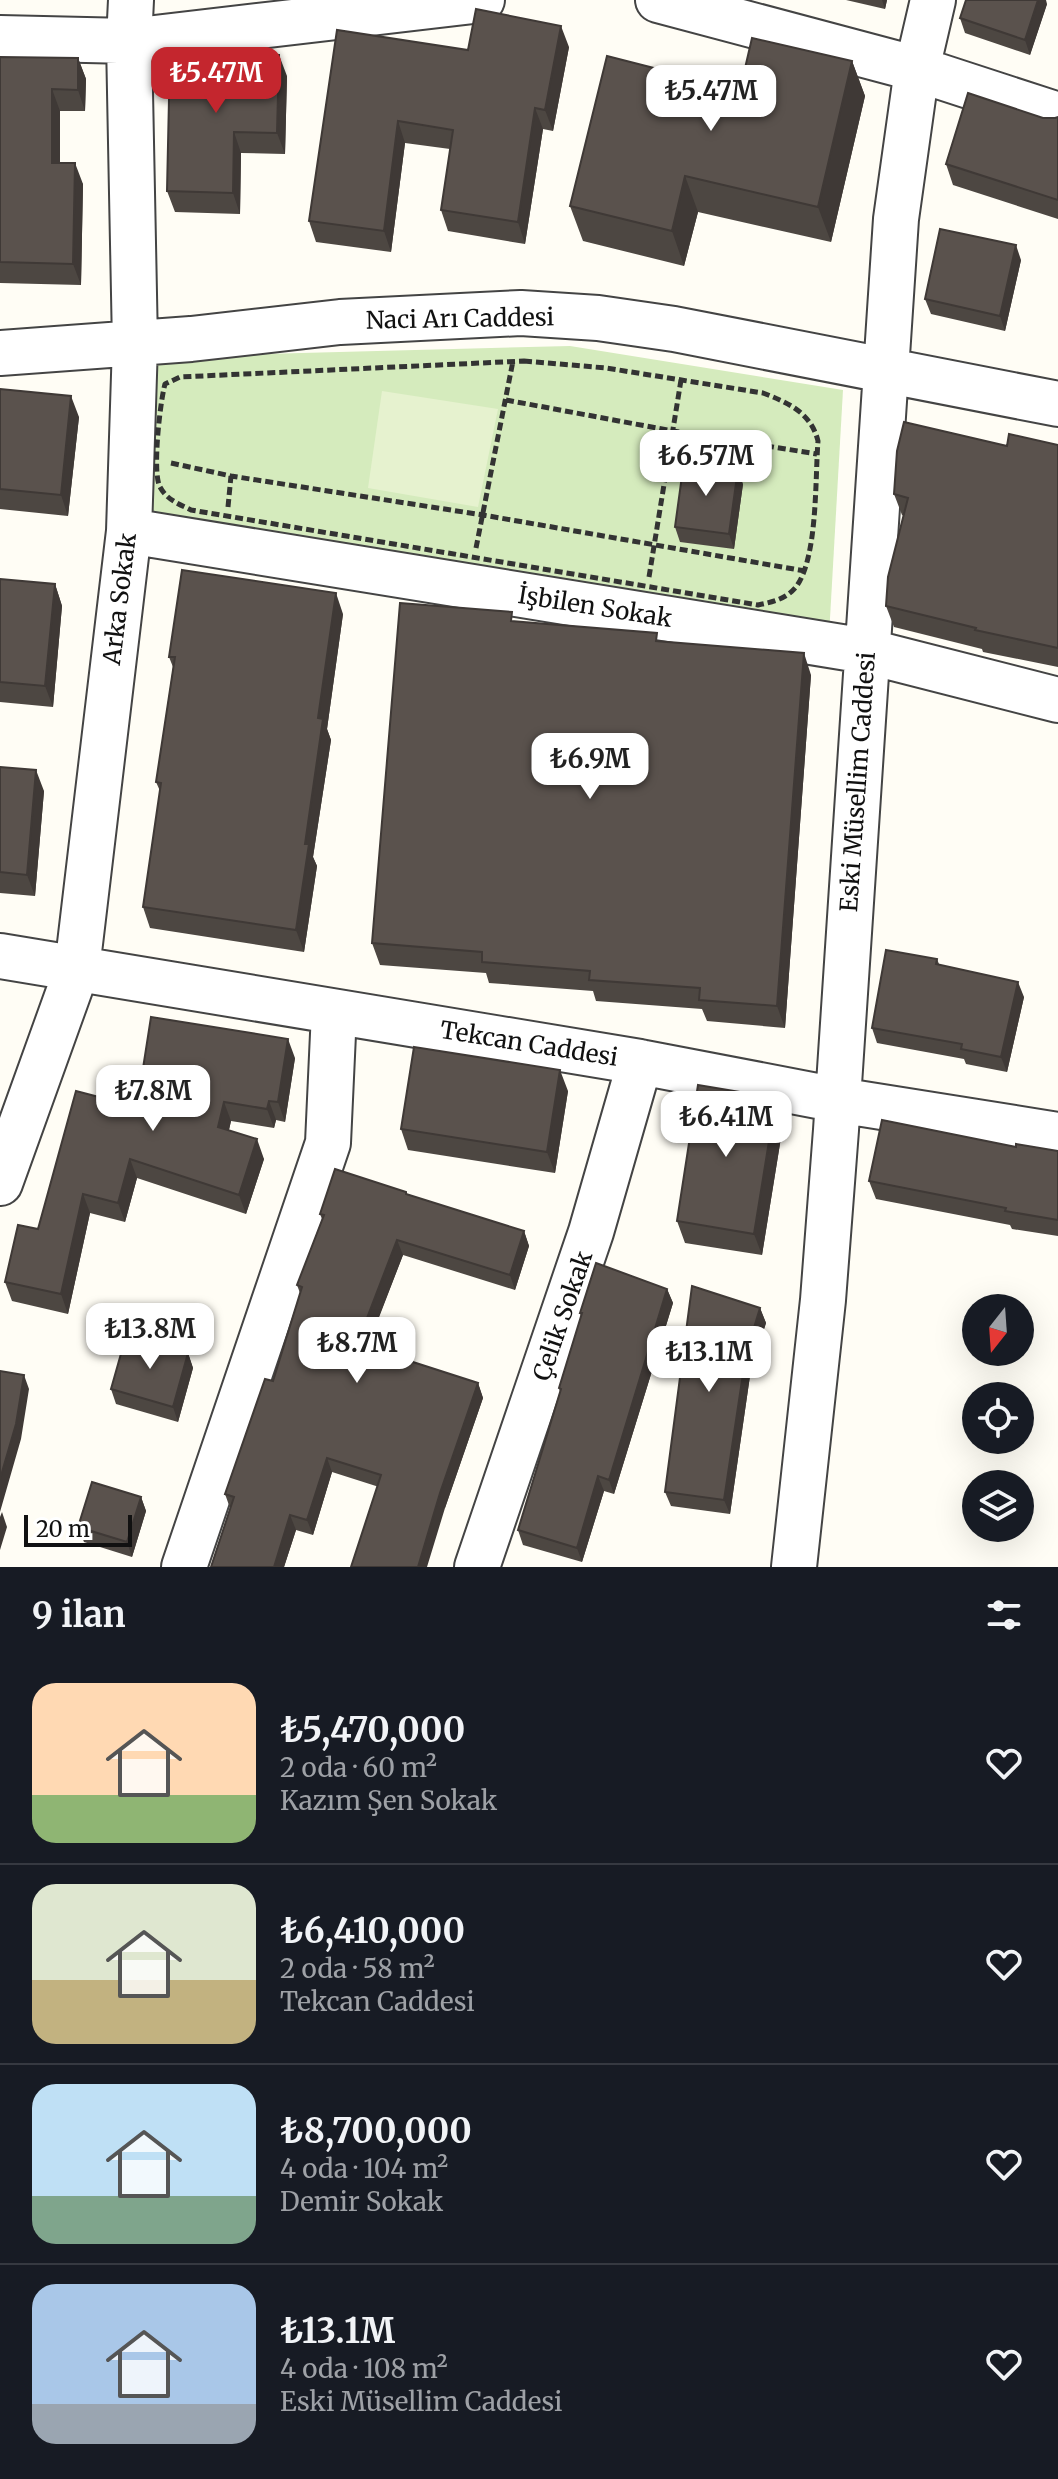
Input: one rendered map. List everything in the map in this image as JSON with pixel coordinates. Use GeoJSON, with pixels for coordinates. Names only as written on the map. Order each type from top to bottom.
{"type":"FeatureCollection","features":[{"type":"Feature","properties":{"kind":"street"},"geometry":{"type":"LineString","coordinates":[[0,38],[130,20],[482,0]]}},
{"type":"Feature","properties":{"kind":"street"},"geometry":{"type":"LineString","coordinates":[[658,0],[721,9],[1058,115]]}},
{"type":"Feature","properties":{"kind":"street","name":"Eski Müsellim Caddesi"},"geometry":{"type":"LineString","coordinates":[[794,1567],[823,1300],[896,219],[917,69],[933,0]]}},
{"type":"Feature","properties":{"kind":"street","name":"Arka Sokak"},"geometry":{"type":"LineString","coordinates":[[0,1183],[12,1116],[77,969],[129,531],[144,458],[135,344],[130,20]]}},
{"type":"Feature","properties":{"kind":"street","name":"Naci Arı Caddesi"},"geometry":{"type":"LineString","coordinates":[[0,353],[135,344],[340,322],[521,313],[598,318],[674,329],[1058,404]]}},
{"type":"Feature","properties":{"kind":"street","name":"İşbilen Sokak"},"geometry":{"type":"LineString","coordinates":[[129,531],[472,572],[866,651],[1058,700]]}},
{"type":"Feature","properties":{"kind":"street","name":"Tekcan Caddesi"},"geometry":{"type":"LineString","coordinates":[[0,956],[1058,1135]]}},
{"type":"Feature","properties":{"kind":"street"},"geometry":{"type":"LineString","coordinates":[[184,1567],[328,1143],[334,1012]]}},
{"type":"Feature","properties":{"kind":"street","name":"Çelik Sokak"},"geometry":{"type":"LineString","coordinates":[[477,1567],[591,1232],[640,1062]]}},
{"type":"Feature","properties":{"kind":"path"},"geometry":{"type":"LineString","coordinates":[[472,572],[521,313]]}},
{"type":"Feature","properties":{"kind":"path"},"geometry":{"type":"LineString","coordinates":[[513,361],[606,368],[681,380],[763,393],[802,412],[814,425],[818,441],[810,550],[805,571],[794,589],[778,601],[758,605],[648,586],[472,572],[191,510],[169,499],[144,458],[165,384],[180,377],[513,361]]}},
{"type":"Feature","properties":{"kind":"path"},"geometry":{"type":"LineString","coordinates":[[648,586],[681,380]]}},
{"type":"Feature","properties":{"kind":"path"},"geometry":{"type":"LineString","coordinates":[[506,400],[817,454]]}},
{"type":"Feature","properties":{"kind":"path"},"geometry":{"type":"LineString","coordinates":[[144,458],[231,476],[483,515],[805,571]]}},
{"type":"Feature","properties":{"kind":"path"},"geometry":{"type":"LineString","coordinates":[[227,516],[231,476]]}},
{"type":"Feature","properties":{"kind":"green space"},"geometry":{"type":"Polygon","coordinates":[[[570,346],[843,390],[829,636],[142,524],[143,357],[570,346]]]}},
{"type":"Feature","properties":{"kind":"green space"},"geometry":{"type":"Polygon","coordinates":[[[382,391],[498,409],[478,507],[368,488],[382,391]]]}},
{"type":"Feature","properties":{"kind":"building"},"geometry":{"type":"Polygon","coordinates":[[[966,0],[1038,0],[1025,40],[960,18],[966,0]]]}},
{"type":"Feature","properties":{"kind":"building"},"geometry":{"type":"Polygon","coordinates":[[[476,9],[561,26],[545,110],[535,108],[518,222],[441,210],[453,130],[398,121],[384,231],[309,221],[337,30],[468,50],[476,9]]]}},
{"type":"Feature","properties":{"kind":"building"},"geometry":{"type":"Polygon","coordinates":[[[752,38],[852,61],[818,207],[685,176],[672,231],[570,206],[607,56],[740,90],[752,38]]]}},
{"type":"Feature","properties":{"kind":"building"},"geometry":{"type":"Polygon","coordinates":[[[170,53],[279,55],[277,133],[234,132],[233,193],[167,191],[170,53]]]}},
{"type":"Feature","properties":{"kind":"building"},"geometry":{"type":"Polygon","coordinates":[[[0,57],[78,58],[78,90],[52,89],[52,163],[75,163],[73,264],[0,262],[0,57]]]}},
{"type":"Feature","properties":{"kind":"building"},"geometry":{"type":"Polygon","coordinates":[[[968,93],[1043,118],[1058,117],[1058,200],[946,164],[968,93]]]}},
{"type":"Feature","properties":{"kind":"building"},"geometry":{"type":"Polygon","coordinates":[[[940,229],[1016,245],[1000,316],[925,299],[940,229]]]}},
{"type":"Feature","properties":{"kind":"building"},"geometry":{"type":"Polygon","coordinates":[[[0,389],[71,396],[61,495],[0,489],[0,389]]]}},
{"type":"Feature","properties":{"kind":"building"},"geometry":{"type":"Polygon","coordinates":[[[904,422],[1007,446],[1009,434],[1058,445],[1058,648],[886,606],[888,577],[908,498],[894,494],[897,451],[904,422]]]}},
{"type":"Feature","properties":{"kind":"building"},"geometry":{"type":"Polygon","coordinates":[[[684,461],[738,469],[729,534],[675,527],[684,461]]]}},
{"type":"Feature","properties":{"kind":"building"},"geometry":{"type":"Polygon","coordinates":[[[182,570],[336,593],[318,718],[323,719],[296,930],[143,907],[161,783],[156,782],[175,657],[169,657],[182,570]]]}},
{"type":"Feature","properties":{"kind":"building"},"geometry":{"type":"Polygon","coordinates":[[[0,579],[55,584],[45,686],[0,682],[0,579]]]}},
{"type":"Feature","properties":{"kind":"building"},"geometry":{"type":"Polygon","coordinates":[[[400,603],[512,612],[511,621],[657,633],[656,641],[804,653],[777,1006],[699,1000],[700,988],[589,980],[590,971],[482,962],[482,952],[372,943],[400,603]]]}},
{"type":"Feature","properties":{"kind":"building"},"geometry":{"type":"Polygon","coordinates":[[[0,767],[36,770],[27,875],[0,872],[0,767]]]}},
{"type":"Feature","properties":{"kind":"building"},"geometry":{"type":"Polygon","coordinates":[[[886,950],[937,959],[936,964],[1018,982],[1001,1057],[961,1049],[962,1044],[872,1028],[886,950]]]}},
{"type":"Feature","properties":{"kind":"building"},"geometry":{"type":"Polygon","coordinates":[[[151,1017],[288,1039],[278,1102],[269,1101],[267,1109],[224,1102],[218,1127],[257,1139],[239,1195],[130,1159],[118,1203],[83,1194],[61,1294],[5,1282],[18,1225],[38,1229],[76,1091],[137,1107],[151,1017]]]}},
{"type":"Feature","properties":{"kind":"building"},"geometry":{"type":"Polygon","coordinates":[[[414,1047],[560,1070],[547,1152],[401,1129],[414,1047]]]}},
{"type":"Feature","properties":{"kind":"building"},"geometry":{"type":"Polygon","coordinates":[[[698,1085],[776,1098],[754,1234],[677,1221],[698,1085]]]}},
{"type":"Feature","properties":{"kind":"building"},"geometry":{"type":"Polygon","coordinates":[[[882,1120],[1016,1147],[1016,1144],[1058,1151],[1058,1220],[869,1181],[882,1120]]]}},
{"type":"Feature","properties":{"kind":"building"},"geometry":{"type":"Polygon","coordinates":[[[335,1169],[524,1231],[510,1275],[397,1240],[357,1344],[478,1383],[418,1567],[351,1567],[381,1475],[327,1458],[307,1520],[290,1515],[274,1567],[211,1567],[234,1497],[225,1494],[265,1379],[273,1381],[302,1287],[297,1285],[324,1215],[320,1214],[335,1169]]]}},
{"type":"Feature","properties":{"kind":"building"},"geometry":{"type":"Polygon","coordinates":[[[596,1263],[667,1289],[609,1480],[598,1476],[577,1548],[518,1530],[596,1263]]]}},
{"type":"Feature","properties":{"kind":"building"},"geometry":{"type":"Polygon","coordinates":[[[692,1286],[760,1308],[746,1354],[724,1500],[665,1492],[692,1286]]]}},
{"type":"Feature","properties":{"kind":"building"},"geometry":{"type":"Polygon","coordinates":[[[126,1336],[188,1353],[173,1407],[111,1389],[126,1336]]]}},
{"type":"Feature","properties":{"kind":"building"},"geometry":{"type":"Polygon","coordinates":[[[0,1371],[24,1375],[16,1424],[0,1479],[0,1371]]]}},
{"type":"Feature","properties":{"kind":"building"},"geometry":{"type":"Polygon","coordinates":[[[92,1482],[141,1497],[127,1542],[78,1527],[92,1482]]]}}]}
